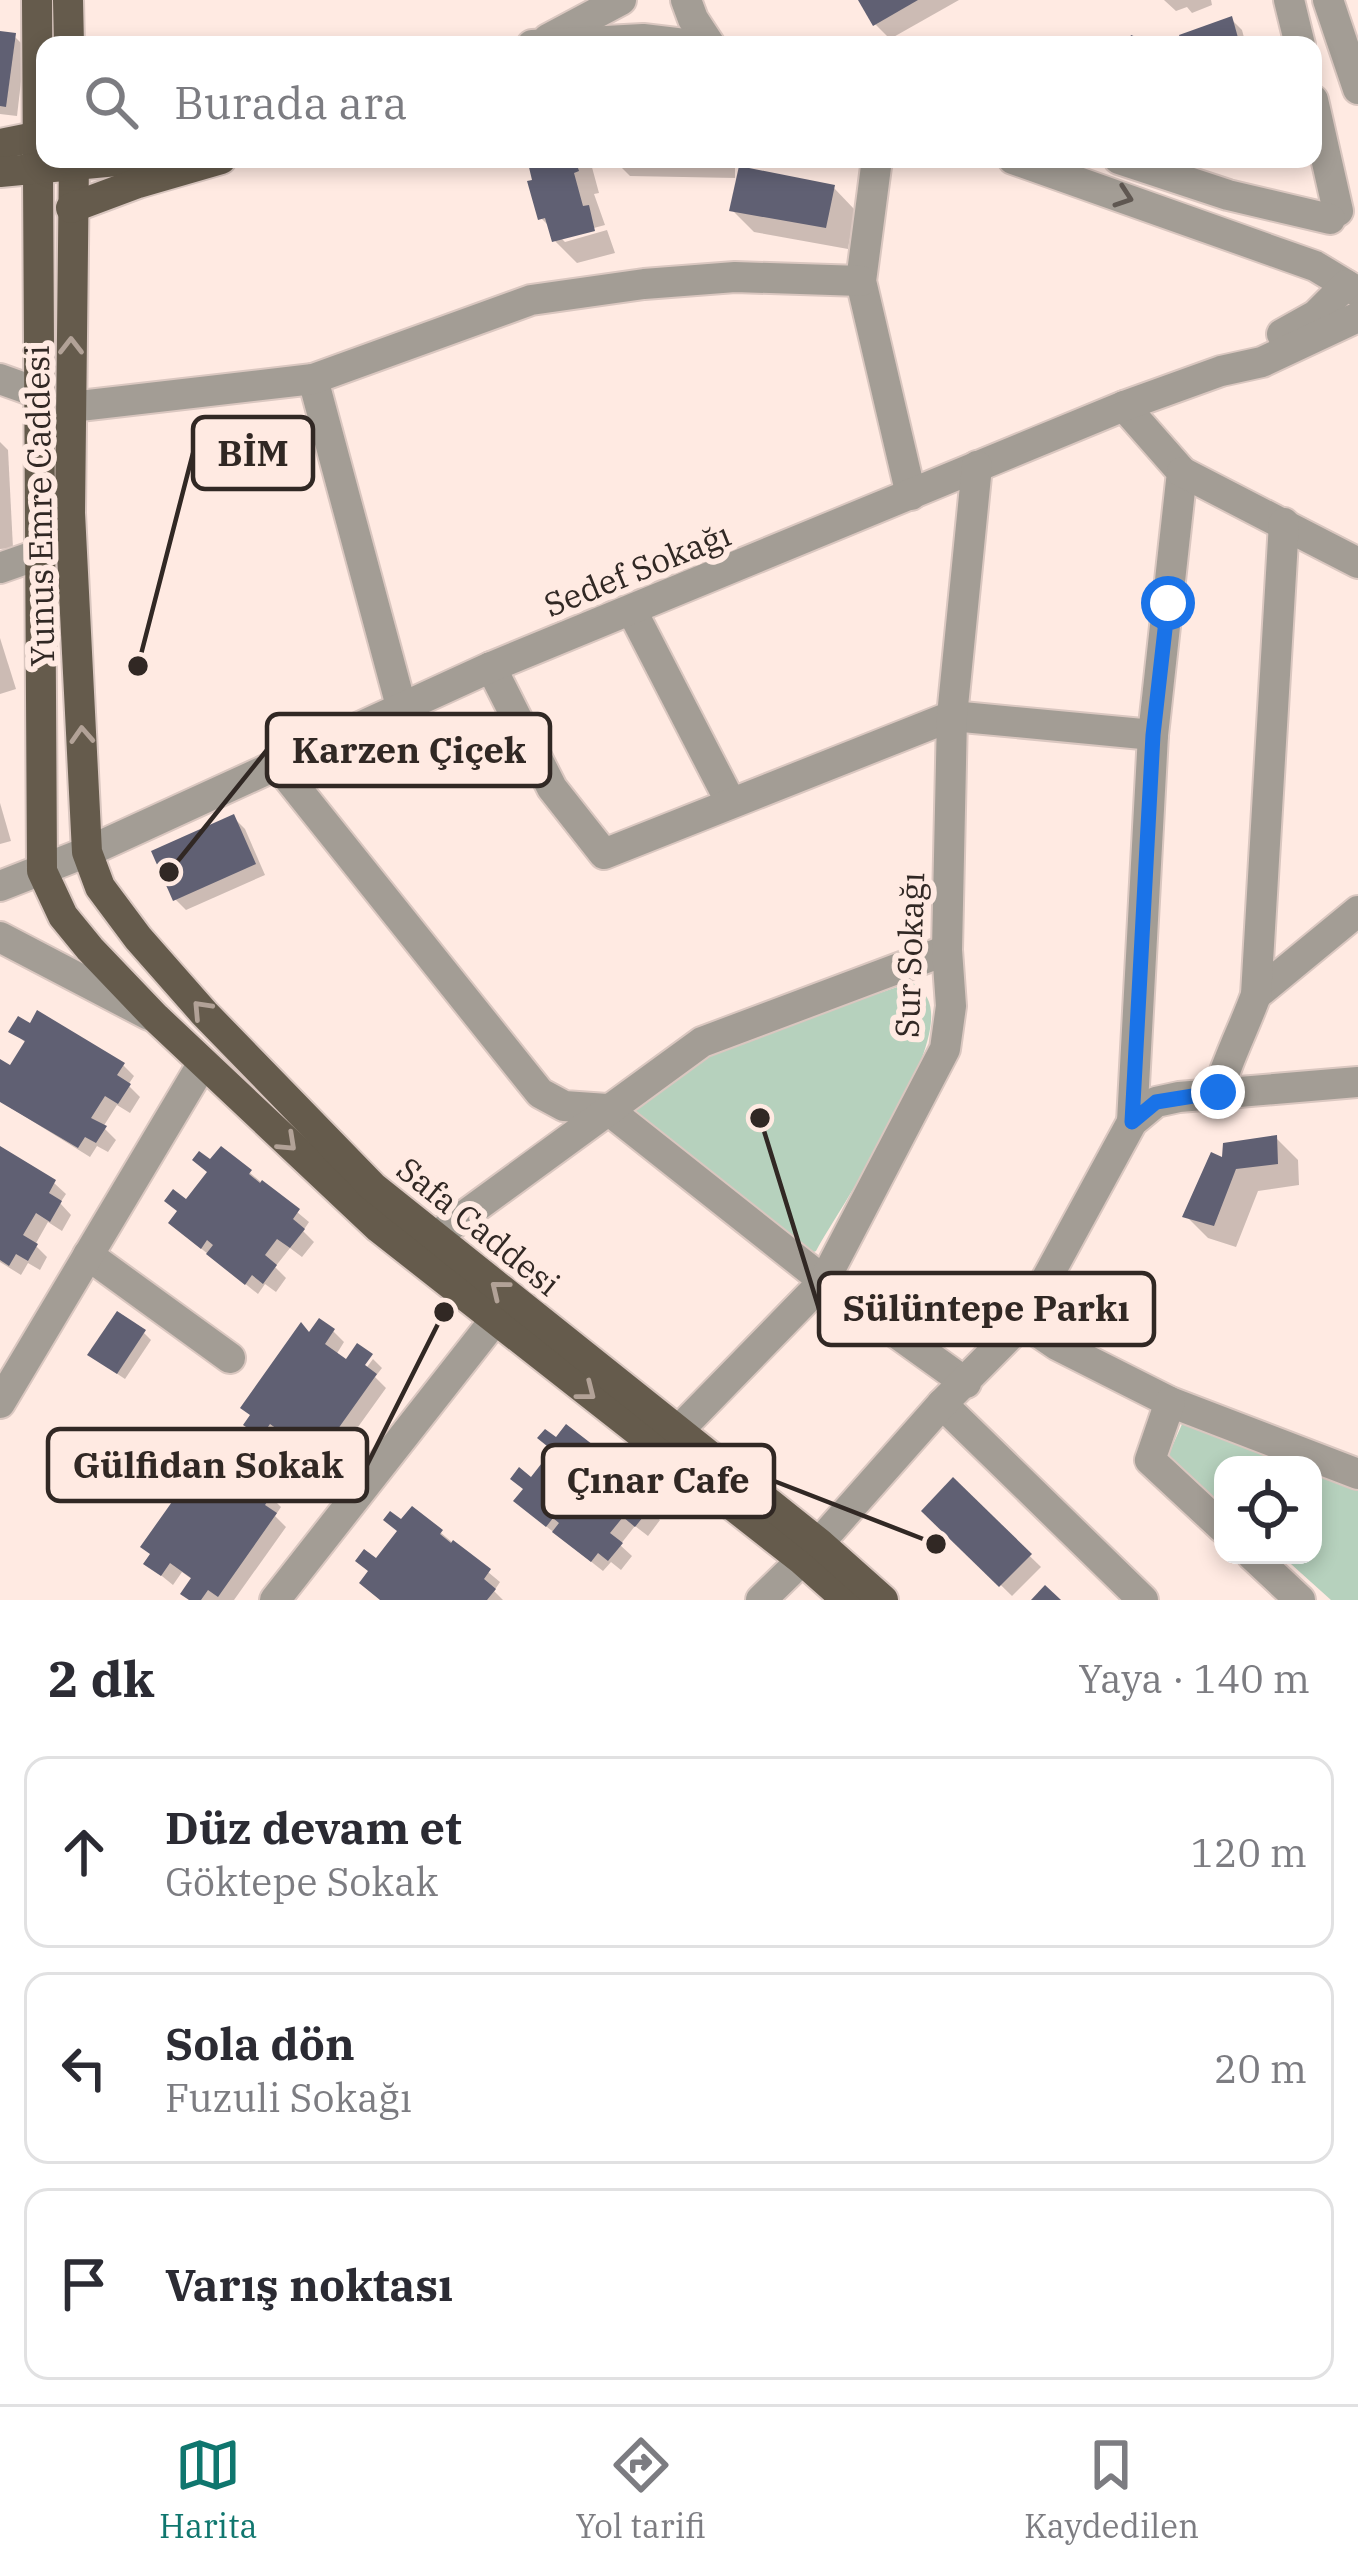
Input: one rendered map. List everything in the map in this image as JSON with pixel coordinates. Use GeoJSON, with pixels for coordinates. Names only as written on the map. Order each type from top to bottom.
{"type":"FeatureCollection","features":[{"type":"Feature","properties":{"kind":"main road","name":"Yunus Emre Caddesi"},"geometry":{"type":"LineString","coordinates":[[37,0],[38,36]]}},
{"type":"Feature","properties":{"kind":"main road"},"geometry":{"type":"LineString","coordinates":[[68,0],[69,36]]}},
{"type":"Feature","properties":{"kind":"main road"},"geometry":{"type":"LineString","coordinates":[[0,144],[36,148]]}},
{"type":"Feature","properties":{"kind":"main road"},"geometry":{"type":"LineString","coordinates":[[0,172],[36,150]]}},
{"type":"Feature","properties":{"kind":"main road","name":"Yunus Emre Caddesi"},"geometry":{"type":"LineString","coordinates":[[40,168],[42,872]]}},
{"type":"Feature","properties":{"kind":"main road","name":"Yunus Emre Caddesi"},"geometry":{"type":"LineString","coordinates":[[74,168],[70,513],[87,852]]}},
{"type":"Feature","properties":{"kind":"main road"},"geometry":{"type":"LineString","coordinates":[[71,208],[190,168]]}},
{"type":"Feature","properties":{"kind":"main road","name":"Safa Caddesi"},"geometry":{"type":"LineString","coordinates":[[87,852],[111,903],[204,1012],[373,1187],[677,1432],[810,1551],[847,1600]]}},
{"type":"Feature","properties":{"kind":"main road","name":"Safa Caddesi"},"geometry":{"type":"LineString","coordinates":[[42,872],[63,916],[156,1018],[379,1228],[494,1321],[884,1600]]}},
{"type":"Feature","properties":{"kind":"street"},"geometry":{"type":"LineString","coordinates":[[552,36],[621,0]]}},
{"type":"Feature","properties":{"kind":"street"},"geometry":{"type":"LineString","coordinates":[[686,0],[704,36]]}},
{"type":"Feature","properties":{"kind":"street"},"geometry":{"type":"LineString","coordinates":[[1289,0],[1298,36]]}},
{"type":"Feature","properties":{"kind":"street"},"geometry":{"type":"LineString","coordinates":[[1328,0],[1358,88]]}},
{"type":"Feature","properties":{"kind":"street"},"geometry":{"type":"LineString","coordinates":[[1221,371],[1236,356],[1316,315],[1345,283],[1342,212],[1322,135]]}},
{"type":"Feature","properties":{"kind":"street"},"geometry":{"type":"LineString","coordinates":[[876,168],[861,281],[911,495]]}},
{"type":"Feature","properties":{"kind":"street"},"geometry":{"type":"LineString","coordinates":[[1037,168],[1345,283]]}},
{"type":"Feature","properties":{"kind":"street"},"geometry":{"type":"LineString","coordinates":[[1146,168],[1228,195],[1342,212]]}},
{"type":"Feature","properties":{"kind":"street"},"geometry":{"type":"LineString","coordinates":[[71,407],[313,380],[531,300],[735,277],[861,281]]}},
{"type":"Feature","properties":{"kind":"street"},"geometry":{"type":"LineString","coordinates":[[1221,371],[1262,362],[1358,317]]}},
{"type":"Feature","properties":{"kind":"street","name":"Sedef Sokağı"},"geometry":{"type":"LineString","coordinates":[[0,886],[87,852],[491,667],[1124,406],[1221,371]]}},
{"type":"Feature","properties":{"kind":"street"},"geometry":{"type":"LineString","coordinates":[[0,379],[39,393]]}},
{"type":"Feature","properties":{"kind":"street"},"geometry":{"type":"LineString","coordinates":[[313,380],[401,706]]}},
{"type":"Feature","properties":{"kind":"street"},"geometry":{"type":"LineString","coordinates":[[1124,406],[1182,472],[1358,563]]}},
{"type":"Feature","properties":{"kind":"street","name":"Sur Sokağı"},"geometry":{"type":"LineString","coordinates":[[677,1432],[824,1282],[945,1049],[951,1006],[947,950],[952,716],[977,466]]}},
{"type":"Feature","properties":{"kind":"street"},"geometry":{"type":"LineString","coordinates":[[1132,1122],[1153,735],[1182,472]]}},
{"type":"Feature","properties":{"kind":"street"},"geometry":{"type":"LineString","coordinates":[[1218,1092],[1230,1051],[1256,995],[1284,523]]}},
{"type":"Feature","properties":{"kind":"street"},"geometry":{"type":"LineString","coordinates":[[0,568],[40,554]]}},
{"type":"Feature","properties":{"kind":"street"},"geometry":{"type":"LineString","coordinates":[[632,611],[731,803]]}},
{"type":"Feature","properties":{"kind":"street"},"geometry":{"type":"LineString","coordinates":[[491,667],[552,788],[604,854],[952,716],[1153,735]]}},
{"type":"Feature","properties":{"kind":"street"},"geometry":{"type":"LineString","coordinates":[[277,764],[540,1093],[564,1106],[607,1109],[824,1282],[954,1394],[1143,1600]]}},
{"type":"Feature","properties":{"kind":"street"},"geometry":{"type":"LineString","coordinates":[[1256,995],[1358,911]]}},
{"type":"Feature","properties":{"kind":"street"},"geometry":{"type":"LineString","coordinates":[[0,937],[156,1018]]}},
{"type":"Feature","properties":{"kind":"street"},"geometry":{"type":"LineString","coordinates":[[434,1237],[702,1042],[947,950]]}},
{"type":"Feature","properties":{"kind":"street"},"geometry":{"type":"LineString","coordinates":[[0,1403],[203,1063]]}},
{"type":"Feature","properties":{"kind":"street"},"geometry":{"type":"LineString","coordinates":[[760,1600],[1023,1322],[1132,1122],[1156,1102],[1218,1092],[1358,1082]]}},
{"type":"Feature","properties":{"kind":"street"},"geometry":{"type":"LineString","coordinates":[[88,1255],[230,1358]]}},
{"type":"Feature","properties":{"kind":"street"},"geometry":{"type":"LineString","coordinates":[[275,1600],[494,1321]]}},
{"type":"Feature","properties":{"kind":"street"},"geometry":{"type":"LineString","coordinates":[[1023,1322],[1170,1402],[1358,1474]]}},
{"type":"Feature","properties":{"kind":"street"},"geometry":{"type":"LineString","coordinates":[[1170,1402],[1150,1460],[1214,1520]]}},
{"type":"Feature","properties":{"kind":"street"},"geometry":{"type":"LineString","coordinates":[[1262,1564],[1300,1600]]}},
{"type":"Feature","properties":{"kind":"green space"},"geometry":{"type":"Polygon","coordinates":[[[912,982],[925,995],[931,1012],[919,1065],[886,1133],[816,1251],[807,1255],[628,1114],[714,1049],[912,982]]]}},
{"type":"Feature","properties":{"kind":"green space"},"geometry":{"type":"Polygon","coordinates":[[[1187,1413],[1279,1456],[1214,1456],[1214,1497],[1167,1458],[1187,1413]]]}},
{"type":"Feature","properties":{"kind":"green space"},"geometry":{"type":"Polygon","coordinates":[[[1322,1475],[1358,1488],[1358,1600],[1331,1600],[1291,1564],[1322,1564],[1322,1475]]]}},
{"type":"Feature","properties":{"kind":"building"},"geometry":{"type":"Polygon","coordinates":[[[858,0],[918,0],[873,26],[858,0]]]}},
{"type":"Feature","properties":{"kind":"building"},"geometry":{"type":"Polygon","coordinates":[[[1232,16],[1238,36],[1179,36],[1232,16]]]}},
{"type":"Feature","properties":{"kind":"building"},"geometry":{"type":"Polygon","coordinates":[[[0,31],[16,33],[6,107],[0,106],[0,31]]]}},
{"type":"Feature","properties":{"kind":"building"},"geometry":{"type":"Polygon","coordinates":[[[529,168],[578,168],[574,173],[595,231],[552,242],[545,218],[538,220],[527,181],[532,180],[529,168]]]}},
{"type":"Feature","properties":{"kind":"building"},"geometry":{"type":"Polygon","coordinates":[[[739,168],[835,185],[826,228],[729,211],[739,168]]]}},
{"type":"Feature","properties":{"kind":"building"},"geometry":{"type":"Polygon","coordinates":[[[234,814],[256,864],[173,901],[151,851],[234,814]]]}},
{"type":"Feature","properties":{"kind":"building"},"geometry":{"type":"Polygon","coordinates":[[[37,1010],[125,1063],[117,1075],[131,1084],[118,1104],[105,1096],[91,1118],[107,1126],[96,1143],[85,1137],[78,1148],[0,1102],[0,1059],[10,1065],[25,1041],[8,1032],[18,1016],[30,1023],[37,1010]]]}},
{"type":"Feature","properties":{"kind":"building"},"geometry":{"type":"Polygon","coordinates":[[[1277,1135],[1278,1164],[1236,1169],[1214,1226],[1182,1217],[1211,1152],[1222,1157],[1223,1143],[1277,1135]]]}},
{"type":"Feature","properties":{"kind":"building"},"geometry":{"type":"Polygon","coordinates":[[[0,1146],[56,1180],[49,1193],[62,1201],[50,1222],[36,1213],[23,1235],[38,1244],[28,1261],[16,1254],[9,1266],[0,1260],[0,1146]]]}},
{"type":"Feature","properties":{"kind":"building"},"geometry":{"type":"Polygon","coordinates":[[[221,1146],[252,1170],[249,1174],[260,1183],[262,1180],[300,1209],[293,1219],[305,1229],[290,1248],[277,1239],[265,1255],[277,1265],[263,1284],[252,1275],[245,1285],[206,1254],[213,1245],[207,1240],[201,1249],[168,1223],[177,1211],[164,1201],[173,1189],[186,1199],[207,1172],[192,1160],[199,1151],[210,1159],[221,1146]]]}},
{"type":"Feature","properties":{"kind":"building"},"geometry":{"type":"Polygon","coordinates":[[[117,1311],[146,1330],[117,1374],[87,1355],[117,1311]]]}},
{"type":"Feature","properties":{"kind":"building"},"geometry":{"type":"Polygon","coordinates":[[[319,1318],[335,1329],[325,1344],[346,1359],[357,1343],[373,1354],[365,1365],[377,1374],[318,1457],[308,1451],[297,1466],[280,1454],[291,1439],[270,1424],[261,1437],[243,1425],[250,1415],[240,1408],[301,1322],[309,1332],[319,1318]]]}},
{"type":"Feature","properties":{"kind":"building"},"geometry":{"type":"Polygon","coordinates":[[[566,1424],[597,1448],[595,1452],[605,1461],[608,1458],[646,1487],[638,1496],[651,1507],[635,1527],[623,1517],[610,1533],[623,1543],[608,1561],[598,1553],[591,1562],[552,1532],[559,1523],[553,1518],[546,1527],[513,1501],[523,1489],[510,1479],[519,1467],[531,1477],[552,1450],[537,1438],[545,1429],[556,1437],[566,1424]]]}},
{"type":"Feature","properties":{"kind":"building"},"geometry":{"type":"Polygon","coordinates":[[[218,1457],[235,1469],[225,1483],[246,1498],[257,1482],[272,1494],[265,1505],[277,1513],[218,1597],[208,1590],[201,1600],[189,1600],[180,1594],[191,1578],[170,1563],[161,1576],[143,1564],[150,1554],[140,1547],[201,1461],[208,1471],[218,1457]]]}},
{"type":"Feature","properties":{"kind":"building"},"geometry":{"type":"Polygon","coordinates":[[[953,1477],[1032,1554],[999,1587],[921,1511],[953,1477]]]}},
{"type":"Feature","properties":{"kind":"building"},"geometry":{"type":"Polygon","coordinates":[[[412,1506],[443,1530],[440,1534],[451,1543],[453,1540],[491,1569],[484,1579],[496,1589],[487,1600],[380,1600],[359,1583],[368,1571],[355,1561],[364,1549],[376,1558],[397,1531],[383,1520],[390,1511],[401,1519],[412,1506]]]}},
{"type":"Feature","properties":{"kind":"building"},"geometry":{"type":"Polygon","coordinates":[[[1045,1585],[1061,1600],[1031,1600],[1045,1585]]]}},
{"type":"Feature","properties":{"kind":"place","name":"BİM"},"geometry":{"type":"Point","coordinates":[138,666]}},
{"type":"Feature","properties":{"kind":"place","name":"Karzen Çiçek"},"geometry":{"type":"Point","coordinates":[169,872]}},
{"type":"Feature","properties":{"kind":"place","name":"Sülüntepe Parkı"},"geometry":{"type":"Point","coordinates":[760,1118]}},
{"type":"Feature","properties":{"kind":"place","name":"Gülfidan Sokak"},"geometry":{"type":"Point","coordinates":[444,1312]}},
{"type":"Feature","properties":{"kind":"place","name":"Çınar Cafe"},"geometry":{"type":"Point","coordinates":[936,1544]}},
{"type":"Feature","properties":{"kind":"route"},"geometry":{"type":"LineString","coordinates":[[1168,603],[1153,735],[1132,1122],[1156,1102],[1218,1092]]}}]}
